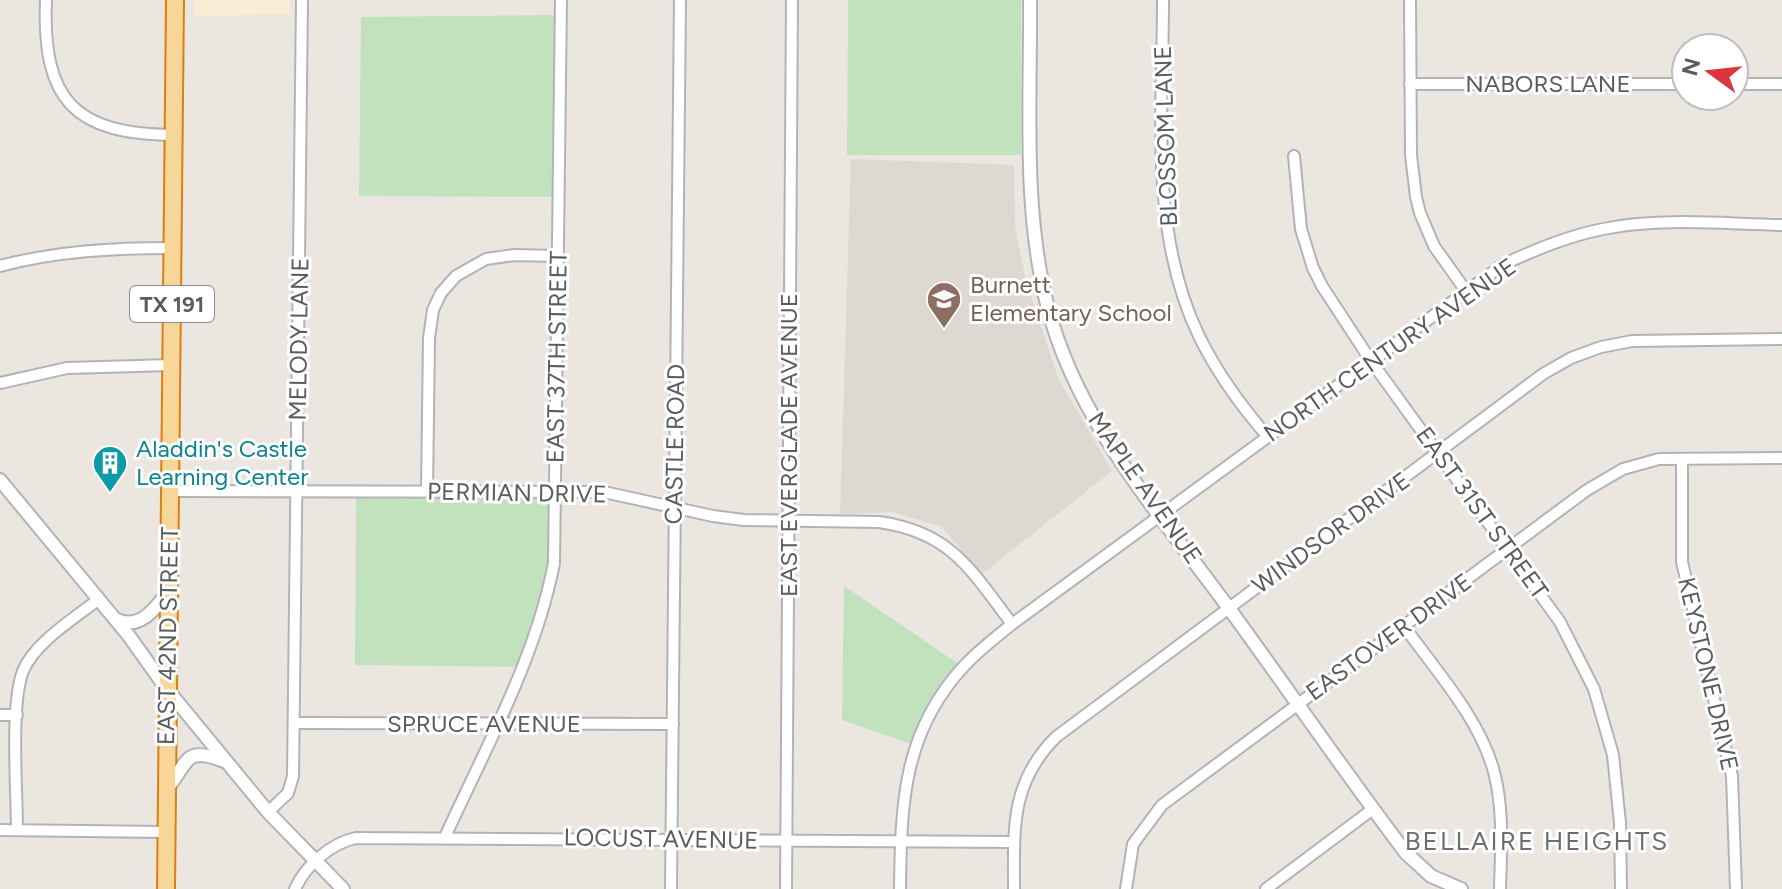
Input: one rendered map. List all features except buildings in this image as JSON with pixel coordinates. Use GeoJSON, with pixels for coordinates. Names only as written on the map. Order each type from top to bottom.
{"type":"FeatureCollection","features":[{"type":"Feature","properties":{"kind":"highway","name":"EAST 42ND STREET"},"geometry":{"type":"LineString","coordinates":[[166,889],[175,0]]}},
{"type":"Feature","properties":{"kind":"street"},"geometry":{"type":"LineString","coordinates":[[46,0],[50,65],[65,98],[86,117],[110,129],[173,135]]}},
{"type":"Feature","properties":{"kind":"street","name":"MELODY LANE"},"geometry":{"type":"LineString","coordinates":[[268,812],[284,799],[291,787],[295,723],[302,0]]}},
{"type":"Feature","properties":{"kind":"street","name":"EAST 37TH STREET"},"geometry":{"type":"LineString","coordinates":[[445,837],[532,644],[546,603],[554,563],[561,0]]}},
{"type":"Feature","properties":{"kind":"street","name":"CASTLE ROAD"},"geometry":{"type":"LineString","coordinates":[[671,889],[680,0]]}},
{"type":"Feature","properties":{"kind":"street","name":"EAST EVERGLADE AVENUE"},"geometry":{"type":"LineString","coordinates":[[786,889],[792,0]]}},
{"type":"Feature","properties":{"kind":"street","name":"MAPLE AVENUE"},"geometry":{"type":"LineString","coordinates":[[1030,0],[1033,203],[1037,250],[1048,309],[1079,391],[1112,448],[1373,809],[1422,870],[1443,883],[1461,889]]}},
{"type":"Feature","properties":{"kind":"street","name":"BLOSSOM LANE"},"geometry":{"type":"LineString","coordinates":[[1163,0],[1163,184],[1173,262],[1188,311],[1210,357],[1240,403],[1268,437]]}},
{"type":"Feature","properties":{"kind":"street"},"geometry":{"type":"LineString","coordinates":[[1410,0],[1411,155],[1420,213],[1445,263],[1466,291]]}},
{"type":"Feature","properties":{"kind":"street","name":"NABORS LANE"},"geometry":{"type":"LineString","coordinates":[[1410,84],[1670,84]]}},
{"type":"Feature","properties":{"kind":"street"},"geometry":{"type":"LineString","coordinates":[[1750,84],[1782,84]]}},
{"type":"Feature","properties":{"kind":"street","name":"EAST 31ST STREET"},"geometry":{"type":"LineString","coordinates":[[1294,156],[1301,229],[1313,268],[1328,297],[1560,622],[1594,689],[1613,755],[1620,823],[1621,889]]}},
{"type":"Feature","properties":{"kind":"street","name":"NORTH CENTURY AVENUE"},"geometry":{"type":"LineString","coordinates":[[900,889],[900,841],[908,770],[930,713],[963,667],[1012,624],[1504,264],[1551,243],[1605,228],[1661,224],[1782,225]]}},
{"type":"Feature","properties":{"kind":"street"},"geometry":{"type":"LineString","coordinates":[[0,266],[37,256],[93,250],[172,248]]}},
{"type":"Feature","properties":{"kind":"street"},"geometry":{"type":"LineString","coordinates":[[427,491],[429,338],[433,310],[441,293],[456,276],[486,259],[514,255],[558,256]]}},
{"type":"Feature","properties":{"kind":"street","name":"WINDSOR DRIVE"},"geometry":{"type":"LineString","coordinates":[[1014,889],[1015,820],[1022,788],[1044,748],[1072,723],[1543,374],[1571,358],[1601,347],[1632,341],[1782,339]]}},
{"type":"Feature","properties":{"kind":"street"},"geometry":{"type":"LineString","coordinates":[[0,383],[67,368],[171,365]]}},
{"type":"Feature","properties":{"kind":"street","name":"EASTOVER DRIVE"},"geometry":{"type":"LineString","coordinates":[[1126,889],[1133,844],[1156,811],[1178,791],[1605,478],[1640,463],[1659,459],[1782,458]]}},
{"type":"Feature","properties":{"kind":"street","name":"KEYSTONE DRIVE"},"geometry":{"type":"LineString","coordinates":[[1682,459],[1682,562],[1732,776],[1736,889]]}},
{"type":"Feature","properties":{"kind":"street"},"geometry":{"type":"LineString","coordinates":[[0,480],[268,812],[343,889]]}},
{"type":"Feature","properties":{"kind":"street","name":"PERMIAN DRIVE"},"geometry":{"type":"LineString","coordinates":[[170,491],[604,492],[744,520],[879,522],[921,531],[957,555],[1012,624]]}},
{"type":"Feature","properties":{"kind":"street"},"geometry":{"type":"LineString","coordinates":[[115,620],[127,625],[138,622],[168,592]]}},
{"type":"Feature","properties":{"kind":"street"},"geometry":{"type":"LineString","coordinates":[[17,830],[17,715],[23,670],[43,644],[99,599]]}},
{"type":"Feature","properties":{"kind":"street"},"geometry":{"type":"LineString","coordinates":[[1404,626],[1463,709],[1492,764],[1501,819],[1500,889]]}},
{"type":"Feature","properties":{"kind":"street"},"geometry":{"type":"LineString","coordinates":[[0,715],[17,715]]}},
{"type":"Feature","properties":{"kind":"street","name":"SPRUCE AVENUE"},"geometry":{"type":"LineString","coordinates":[[295,723],[673,724]]}},
{"type":"Feature","properties":{"kind":"street"},"geometry":{"type":"LineString","coordinates":[[166,790],[185,762],[196,754],[226,761]]}},
{"type":"Feature","properties":{"kind":"street"},"geometry":{"type":"LineString","coordinates":[[1266,889],[1373,809]]}},
{"type":"Feature","properties":{"kind":"street"},"geometry":{"type":"LineString","coordinates":[[0,830],[166,832]]}},
{"type":"Feature","properties":{"kind":"street","name":"LOCUST AVENUE"},"geometry":{"type":"LineString","coordinates":[[316,862],[329,849],[345,840],[445,837],[1014,842]]}},
{"type":"Feature","properties":{"kind":"street"},"geometry":{"type":"LineString","coordinates":[[295,889],[316,862]]}},
{"type":"Feature","properties":{"kind":"street"},"geometry":{"type":"LineString","coordinates":[[1281,878],[1289,889]]}},
{"type":"Feature","properties":{"kind":"shaded area"},"geometry":{"type":"Polygon","coordinates":[[[194,0],[290,0],[290,14],[194,16],[194,0]]]}},
{"type":"Feature","properties":{"kind":"shaded area","name":"Burnett Elementary School"},"geometry":{"type":"Polygon","coordinates":[[[851,159],[1014,165],[1015,226],[1026,281],[1058,378],[1112,471],[982,574],[942,527],[893,512],[840,514],[851,159]]]}},
{"type":"Feature","properties":{"kind":"green space"},"geometry":{"type":"Polygon","coordinates":[[[848,0],[1021,0],[1021,155],[847,155],[848,0]]]}},
{"type":"Feature","properties":{"kind":"green space"},"geometry":{"type":"Polygon","coordinates":[[[561,15],[559,197],[359,196],[361,17],[561,15]]]}},
{"type":"Feature","properties":{"kind":"green space"},"geometry":{"type":"Polygon","coordinates":[[[356,490],[556,492],[554,563],[521,667],[355,665],[356,490]]]}},
{"type":"Feature","properties":{"kind":"green space"},"geometry":{"type":"Polygon","coordinates":[[[844,586],[963,667],[915,745],[842,720],[844,586]]]}},
{"type":"Feature","properties":{"kind":"place","name":"Burnett Elementary School"},"geometry":{"type":"Point","coordinates":[944,330]}},
{"type":"Feature","properties":{"kind":"place","name":"Aladdin's Castle Learning Center"},"geometry":{"type":"Point","coordinates":[110,494]}},
{"type":"Feature","properties":{"kind":"district","name":"BELLAIRE HEIGHTS"},"geometry":{"type":"Point","coordinates":[1537,841]}}]}
